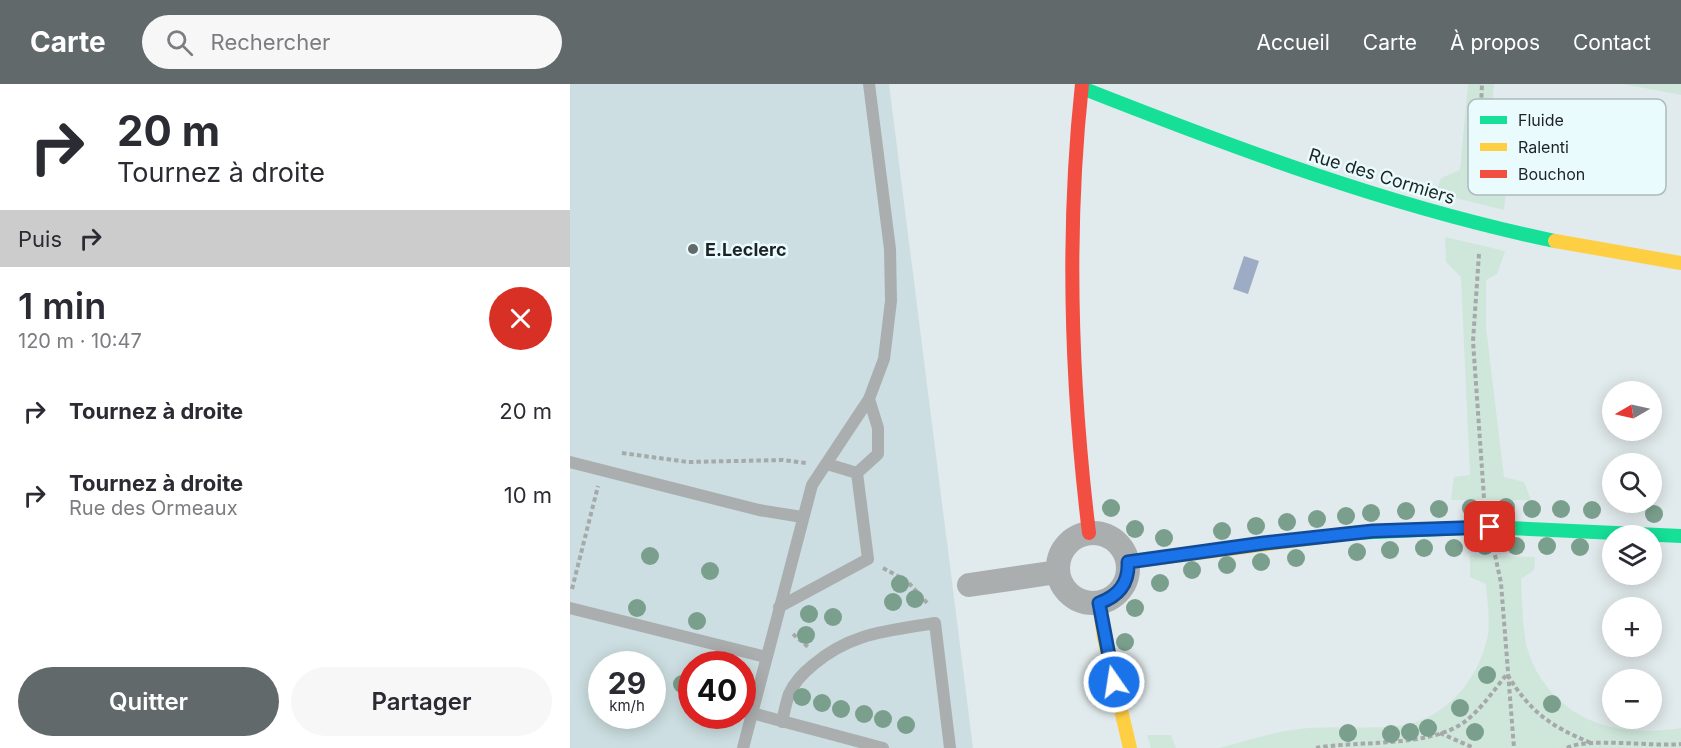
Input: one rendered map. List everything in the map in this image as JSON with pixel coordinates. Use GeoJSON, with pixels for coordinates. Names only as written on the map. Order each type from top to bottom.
{"type":"FeatureCollection","features":[{"type":"Feature","properties":{"kind":"street","name":"Rue des Cormiers"},"geometry":{"type":"LineString","coordinates":[[1089,532],[1075,388],[1073,297],[1075,194],[1082,86],[1246,152],[1354,189],[1478,223],[1681,263]]}},
{"type":"Feature","properties":{"kind":"street"},"geometry":{"type":"LineString","coordinates":[[1128,562],[1362,532],[1490,527],[1681,536]]}},
{"type":"Feature","properties":{"kind":"street"},"geometry":{"type":"LineString","coordinates":[[1089,532],[1100,533],[1119,543],[1128,562],[1128,573],[1118,593],[1099,603],[1087,603],[1067,593],[1057,573],[1058,561],[1069,541],[1089,532]]}},
{"type":"Feature","properties":{"kind":"street"},"geometry":{"type":"LineString","coordinates":[[969,585],[1057,573]]}},
{"type":"Feature","properties":{"kind":"street"},"geometry":{"type":"LineString","coordinates":[[1099,603],[1104,638],[1130,748]]}},
{"type":"Feature","properties":{"kind":"lane"},"geometry":{"type":"LineString","coordinates":[[756,697],[812,485],[869,399],[884,359],[891,301],[890,249],[869,84]]}},
{"type":"Feature","properties":{"kind":"lane"},"geometry":{"type":"LineString","coordinates":[[857,474],[878,454],[878,428],[869,399]]}},
{"type":"Feature","properties":{"kind":"lane"},"geometry":{"type":"LineString","coordinates":[[570,462],[759,510],[802,517]]}},
{"type":"Feature","properties":{"kind":"lane"},"geometry":{"type":"LineString","coordinates":[[827,464],[857,474]]}},
{"type":"Feature","properties":{"kind":"lane"},"geometry":{"type":"LineString","coordinates":[[779,607],[868,559],[857,474]]}},
{"type":"Feature","properties":{"kind":"lane"},"geometry":{"type":"LineString","coordinates":[[570,608],[766,657]]}},
{"type":"Feature","properties":{"kind":"lane"},"geometry":{"type":"LineString","coordinates":[[782,722],[790,693],[802,675],[825,654],[849,640],[869,634],[934,624],[950,748]]}},
{"type":"Feature","properties":{"kind":"lane"},"geometry":{"type":"LineString","coordinates":[[756,714],[883,748]]}},
{"type":"Feature","properties":{"kind":"lane"},"geometry":{"type":"LineString","coordinates":[[743,748],[748,729]]}},
{"type":"Feature","properties":{"kind":"path"},"geometry":{"type":"LineString","coordinates":[[1481,99],[1482,84]]}},
{"type":"Feature","properties":{"kind":"path"},"geometry":{"type":"LineString","coordinates":[[1477,195],[1480,265],[1473,341],[1482,489],[1501,583],[1514,748]]}},
{"type":"Feature","properties":{"kind":"path"},"geometry":{"type":"LineString","coordinates":[[570,596],[603,470]]}},
{"type":"Feature","properties":{"kind":"path"},"geometry":{"type":"LineString","coordinates":[[868,559],[907,581],[932,608],[934,624]]}},
{"type":"Feature","properties":{"kind":"path"},"geometry":{"type":"LineString","coordinates":[[1316,748],[1418,738],[1439,733],[1463,723],[1507,675]]}},
{"type":"Feature","properties":{"kind":"path"},"geometry":{"type":"LineString","coordinates":[[1507,675],[1528,706],[1544,720],[1591,742]]}},
{"type":"Feature","properties":{"kind":"path"},"geometry":{"type":"LineString","coordinates":[[1439,733],[1474,748]]}},
{"type":"Feature","properties":{"kind":"path"},"geometry":{"type":"LineString","coordinates":[[1567,748],[1591,742],[1634,746],[1681,744]]}},
{"type":"Feature","properties":{"kind":"shaded area"},"geometry":{"type":"Polygon","coordinates":[[[570,84],[889,84],[973,748],[570,748],[570,84]]]}},
{"type":"Feature","properties":{"kind":"green space"},"geometry":{"type":"Polygon","coordinates":[[[1468,84],[1494,84],[1493,99],[1468,99],[1468,195],[1506,195],[1504,210],[1436,193],[1441,178],[1460,170],[1468,84]]]}},
{"type":"Feature","properties":{"kind":"green space"},"geometry":{"type":"Polygon","coordinates":[[[1623,84],[1681,84],[1681,95],[1623,84]]]}},
{"type":"Feature","properties":{"kind":"green space"},"geometry":{"type":"Polygon","coordinates":[[[1445,237],[1505,251],[1497,274],[1486,280],[1486,327],[1504,477],[1524,482],[1531,500],[1451,500],[1454,477],[1470,475],[1461,277],[1446,262],[1445,237]]]}},
{"type":"Feature","properties":{"kind":"green space"},"geometry":{"type":"Polygon","coordinates":[[[1470,555],[1535,557],[1534,570],[1521,579],[1523,621],[1528,653],[1544,683],[1575,712],[1602,724],[1602,729],[1658,731],[1681,728],[1681,748],[1219,748],[1296,729],[1399,726],[1430,716],[1444,707],[1467,684],[1482,655],[1487,639],[1489,619],[1486,584],[1470,577],[1470,555]]]}},
{"type":"Feature","properties":{"kind":"green space"},"geometry":{"type":"Polygon","coordinates":[[[1147,735],[1171,735],[1176,748],[1151,748],[1147,735]]]}},
{"type":"Feature","properties":{"kind":"water"},"geometry":{"type":"Polygon","coordinates":[[[1244,256],[1259,261],[1248,294],[1233,289],[1244,256]]]}},
{"type":"Feature","properties":{"kind":"traffic: fast"},"geometry":{"type":"LineString","coordinates":[[1082,88],[1315,175],[1434,211],[1555,241]]}},
{"type":"Feature","properties":{"kind":"traffic: fast"},"geometry":{"type":"LineString","coordinates":[[1352,533],[1488,527],[1681,536]]}},
{"type":"Feature","properties":{"kind":"traffic: slow"},"geometry":{"type":"LineString","coordinates":[[1555,241],[1681,263]]}},
{"type":"Feature","properties":{"kind":"traffic: slow"},"geometry":{"type":"LineString","coordinates":[[1128,562],[1352,533]]}},
{"type":"Feature","properties":{"kind":"traffic: slow"},"geometry":{"type":"LineString","coordinates":[[1099,603],[1104,638],[1130,748]]}},
{"type":"Feature","properties":{"kind":"traffic: jam"},"geometry":{"type":"LineString","coordinates":[[1082,84],[1072,252],[1078,421],[1089,533]]}},
{"type":"Feature","properties":{"kind":"place","name":"E.Leclerc"},"geometry":{"type":"Point","coordinates":[693,249]}},
{"type":"Feature","properties":{"kind":"route"},"geometry":{"type":"LineString","coordinates":[[1114,682],[1099,603],[1109,600],[1118,593],[1128,573],[1128,562],[1373,531],[1490,527]]}}]}
